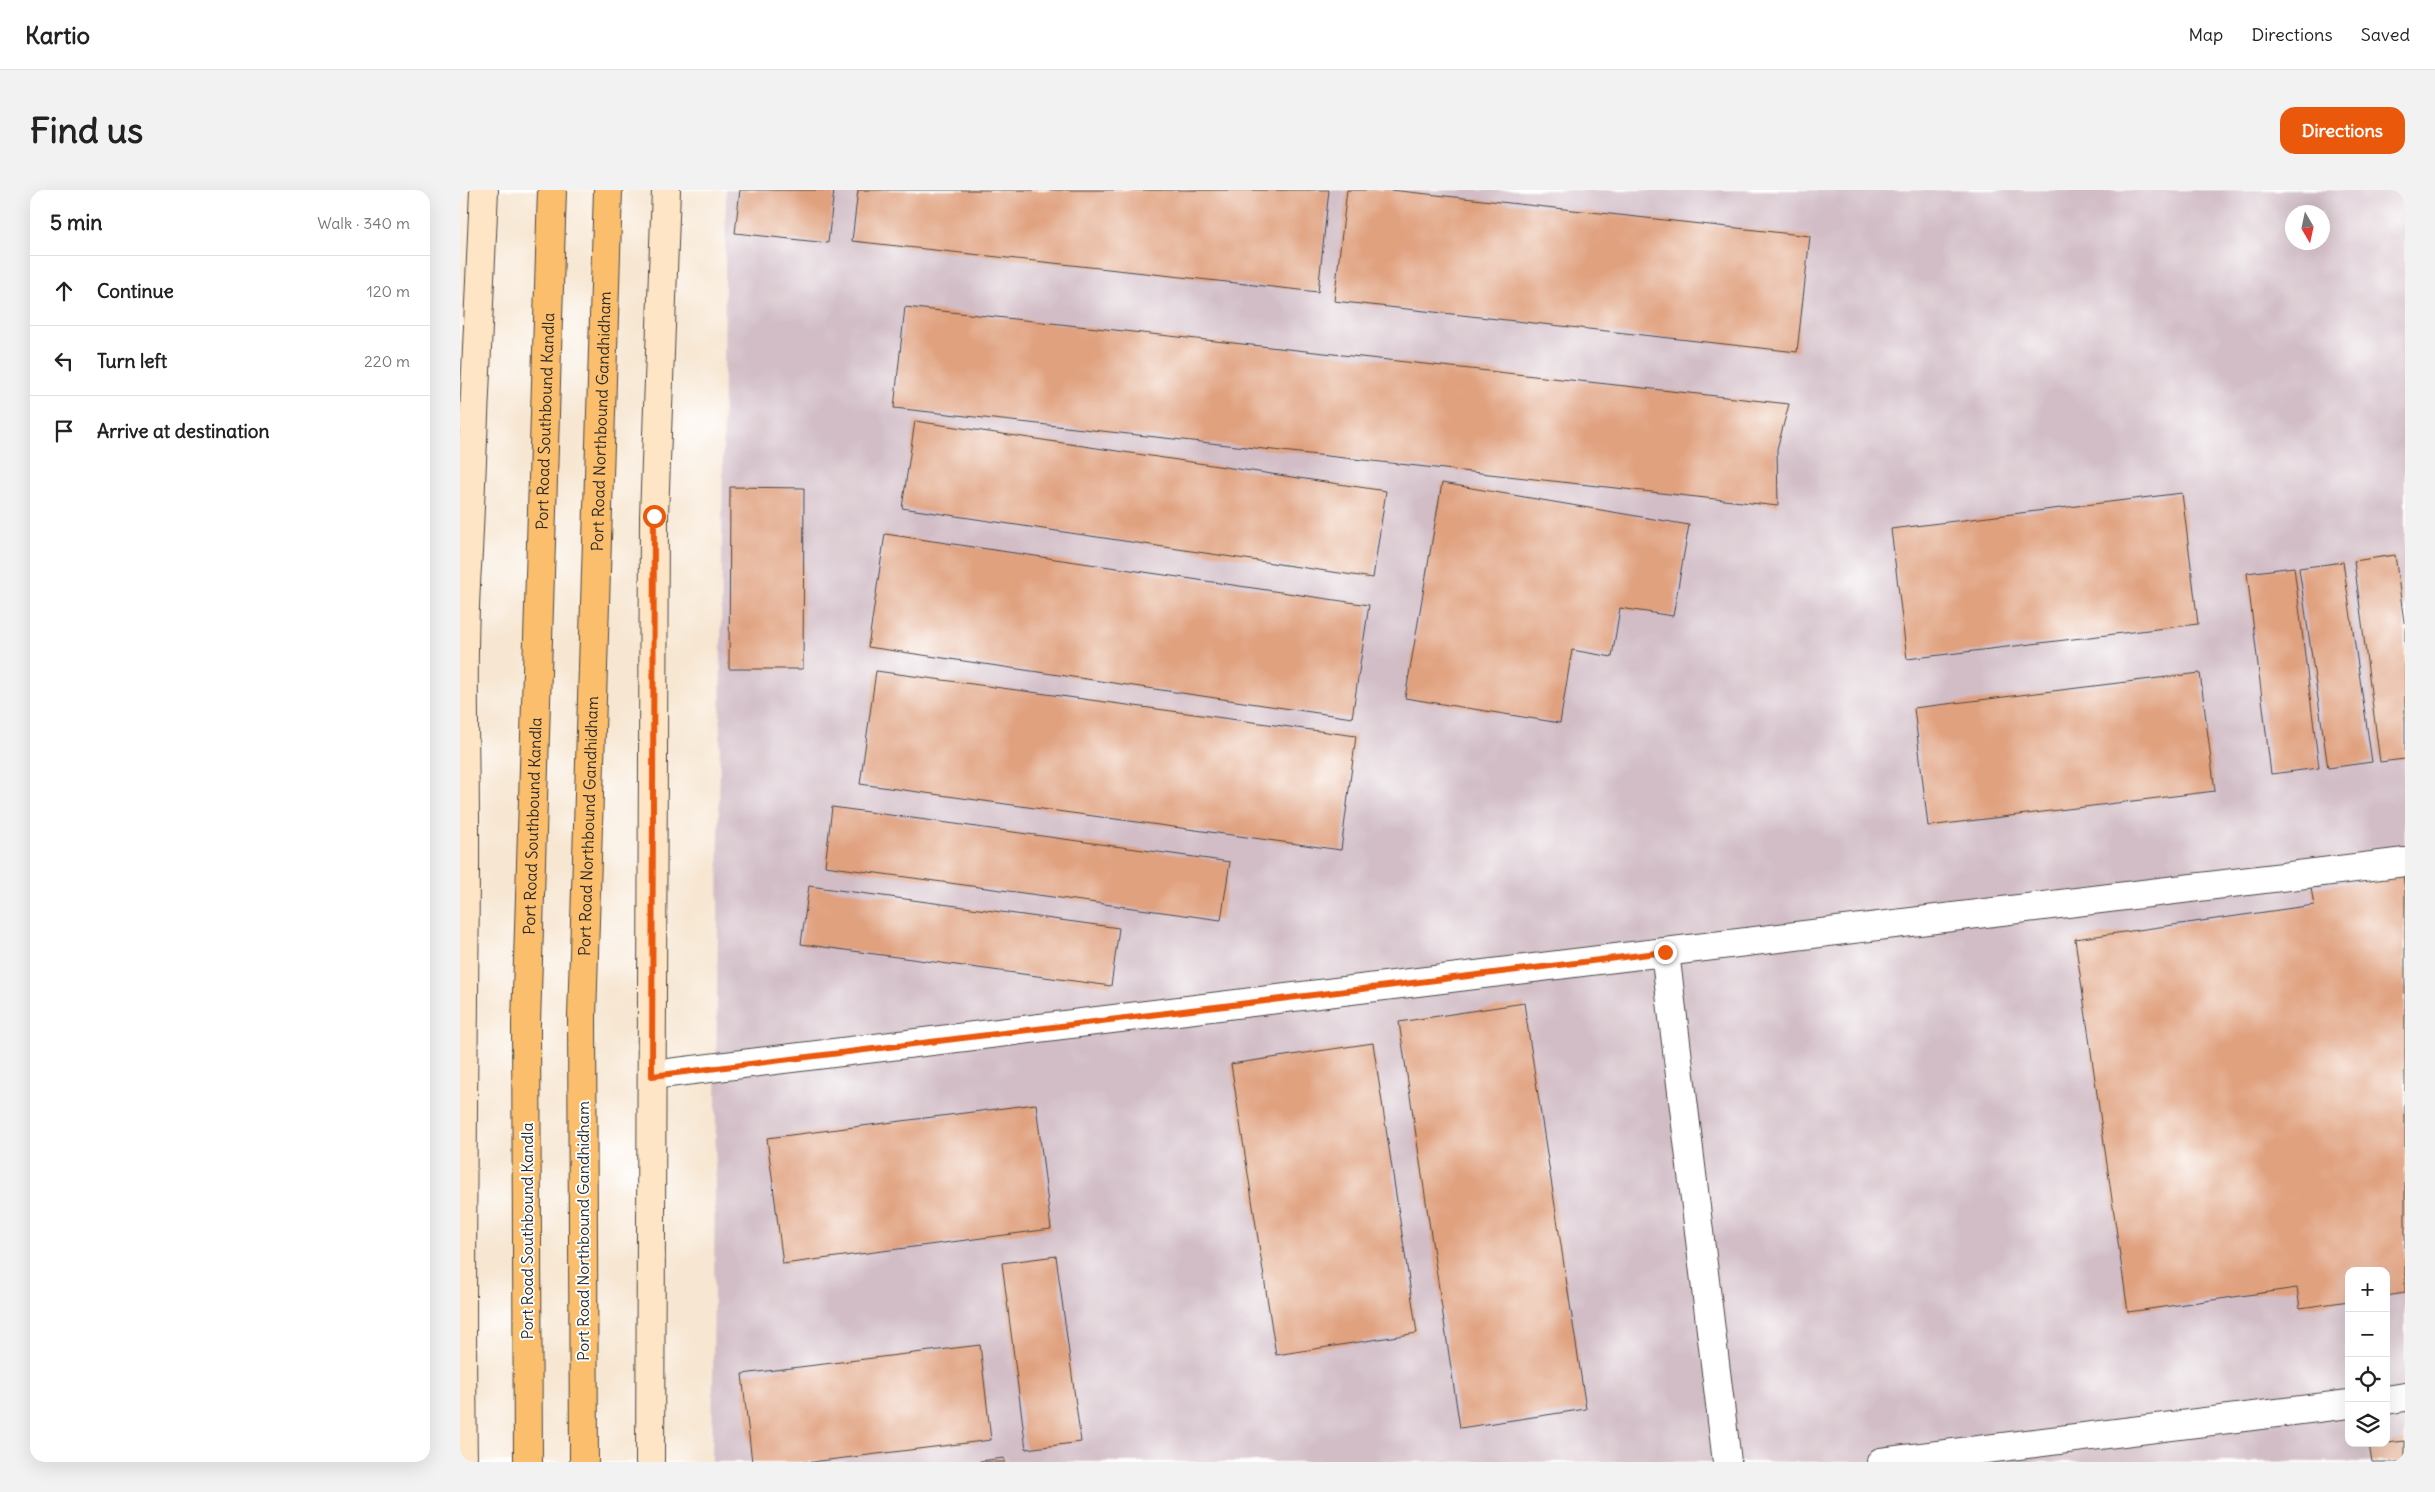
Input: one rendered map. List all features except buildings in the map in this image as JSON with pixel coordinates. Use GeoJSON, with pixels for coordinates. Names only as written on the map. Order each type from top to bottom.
{"type":"FeatureCollection","features":[{"type":"Feature","properties":{"kind":"highway","name":"Port Road Southbound Kandla"},"geometry":{"type":"LineString","coordinates":[[528,1462],[526,1024],[552,190]]}},
{"type":"Feature","properties":{"kind":"highway","name":"Port Road Northbound Gandhidham"},"geometry":{"type":"LineString","coordinates":[[584,1462],[582,1017],[608,190]]}},
{"type":"Feature","properties":{"kind":"street"},"geometry":{"type":"LineString","coordinates":[[463,1462],[460,1320],[463,865],[462,607],[468,552],[484,190]]}},
{"type":"Feature","properties":{"kind":"street"},"geometry":{"type":"LineString","coordinates":[[650,1462],[654,516],[666,190]]}},
{"type":"Feature","properties":{"kind":"street"},"geometry":{"type":"LineString","coordinates":[[652,1076],[2405,862]]}},
{"type":"Feature","properties":{"kind":"street"},"geometry":{"type":"LineString","coordinates":[[1665,952],[1727,1462]]}},
{"type":"Feature","properties":{"kind":"street"},"geometry":{"type":"LineString","coordinates":[[2390,1399],[2405,1397]]}},
{"type":"Feature","properties":{"kind":"street"},"geometry":{"type":"LineString","coordinates":[[1880,1462],[2345,1404]]}},
{"type":"Feature","properties":{"kind":"shaded area"},"geometry":{"type":"Polygon","coordinates":[[[726,190],[2405,190],[2405,1462],[712,1462],[726,190]]]}},
{"type":"Feature","properties":{"kind":"route"},"geometry":{"type":"LineString","coordinates":[[654,516],[652,1076],[1665,952]]}}]}
